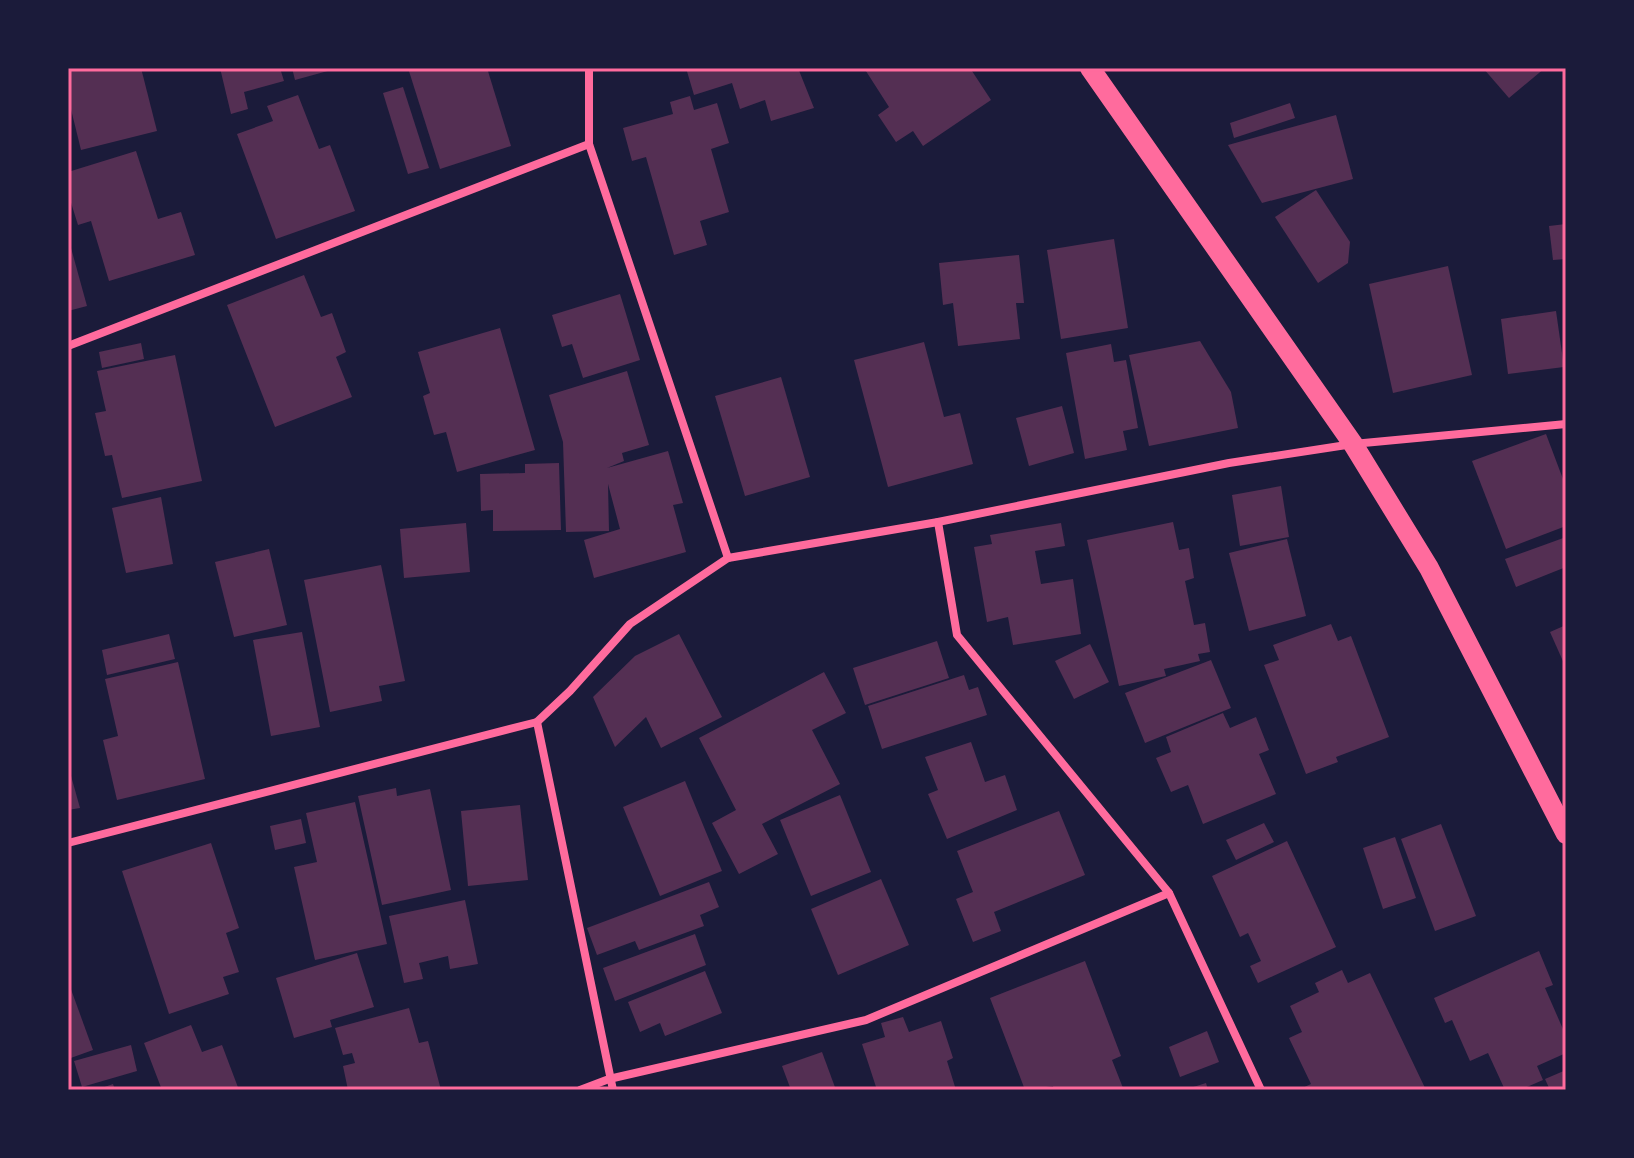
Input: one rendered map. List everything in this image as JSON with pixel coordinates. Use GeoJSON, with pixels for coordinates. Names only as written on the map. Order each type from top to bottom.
{"type":"FeatureCollection","features":[{"type":"Feature","properties":{"kind":"main road"},"geometry":{"type":"LineString","coordinates":[[1090,68],[1353,444],[1429,568],[1566,834]]}},
{"type":"Feature","properties":{"kind":"street"},"geometry":{"type":"LineString","coordinates":[[589,68],[589,144],[728,558]]}},
{"type":"Feature","properties":{"kind":"street"},"geometry":{"type":"LineString","coordinates":[[68,346],[589,144]]}},
{"type":"Feature","properties":{"kind":"street"},"geometry":{"type":"LineString","coordinates":[[68,843],[537,722],[570,691],[630,624],[728,558],[938,522],[1229,463],[1353,444],[1566,424]]}},
{"type":"Feature","properties":{"kind":"street"},"geometry":{"type":"LineString","coordinates":[[938,522],[957,635],[1169,893],[1261,1090]]}},
{"type":"Feature","properties":{"kind":"street"},"geometry":{"type":"LineString","coordinates":[[537,722],[613,1090]]}},
{"type":"Feature","properties":{"kind":"street"},"geometry":{"type":"LineString","coordinates":[[580,1090],[609,1079],[866,1020],[1169,893]]}},
{"type":"Feature","properties":{"kind":"building"},"geometry":{"type":"Polygon","coordinates":[[[68,68],[141,68],[157,131],[81,150],[68,97],[68,68]]]}},
{"type":"Feature","properties":{"kind":"building"},"geometry":{"type":"Polygon","coordinates":[[[220,68],[280,68],[284,81],[244,92],[248,109],[231,114],[220,68]]]}},
{"type":"Feature","properties":{"kind":"building"},"geometry":{"type":"Polygon","coordinates":[[[292,68],[335,68],[335,69],[295,80],[292,68]]]}},
{"type":"Feature","properties":{"kind":"building"},"geometry":{"type":"Polygon","coordinates":[[[408,68],[487,68],[511,146],[440,169],[408,68]]]}},
{"type":"Feature","properties":{"kind":"building"},"geometry":{"type":"Polygon","coordinates":[[[686,68],[798,68],[814,108],[771,121],[765,100],[740,109],[732,83],[694,95],[686,68]]]}},
{"type":"Feature","properties":{"kind":"building"},"geometry":{"type":"Polygon","coordinates":[[[864,68],[970,68],[991,100],[923,146],[913,131],[896,142],[878,115],[889,107],[864,68]]]}},
{"type":"Feature","properties":{"kind":"building"},"geometry":{"type":"Polygon","coordinates":[[[1483,68],[1545,68],[1509,98],[1483,68]]]}},
{"type":"Feature","properties":{"kind":"building"},"geometry":{"type":"Polygon","coordinates":[[[403,87],[429,168],[408,174],[383,93],[403,87]]]}},
{"type":"Feature","properties":{"kind":"building"},"geometry":{"type":"Polygon","coordinates":[[[298,95],[319,149],[330,145],[355,211],[276,239],[237,134],[273,121],[267,106],[298,95]]]}},
{"type":"Feature","properties":{"kind":"building"},"geometry":{"type":"Polygon","coordinates":[[[690,96],[694,110],[717,103],[729,143],[711,149],[729,212],[700,221],[707,245],[674,255],[646,157],[632,161],[623,128],[673,114],[670,102],[690,96]]]}},
{"type":"Feature","properties":{"kind":"building"},"geometry":{"type":"Polygon","coordinates":[[[1290,103],[1295,118],[1234,138],[1230,123],[1290,103]]]}},
{"type":"Feature","properties":{"kind":"building"},"geometry":{"type":"Polygon","coordinates":[[[1336,115],[1353,179],[1262,203],[1228,145],[1336,115]]]}},
{"type":"Feature","properties":{"kind":"building"},"geometry":{"type":"Polygon","coordinates":[[[136,151],[158,219],[181,212],[195,255],[109,281],[91,221],[78,225],[68,193],[68,172],[136,151]]]}},
{"type":"Feature","properties":{"kind":"building"},"geometry":{"type":"Polygon","coordinates":[[[1316,190],[1350,242],[1348,263],[1318,283],[1275,217],[1316,190]]]}},
{"type":"Feature","properties":{"kind":"building"},"geometry":{"type":"Polygon","coordinates":[[[1566,224],[1566,259],[1553,260],[1549,226],[1566,224]]]}},
{"type":"Feature","properties":{"kind":"building"},"geometry":{"type":"Polygon","coordinates":[[[68,237],[87,306],[68,311],[68,237]]]}},
{"type":"Feature","properties":{"kind":"building"},"geometry":{"type":"Polygon","coordinates":[[[1114,239],[1128,328],[1061,339],[1047,250],[1114,239]]]}},
{"type":"Feature","properties":{"kind":"building"},"geometry":{"type":"Polygon","coordinates":[[[1019,255],[1024,303],[1016,303],[1020,339],[958,346],[953,303],[943,305],[939,263],[1019,255]]]}},
{"type":"Feature","properties":{"kind":"building"},"geometry":{"type":"Polygon","coordinates":[[[1448,266],[1472,375],[1393,393],[1369,284],[1448,266]]]}},
{"type":"Feature","properties":{"kind":"building"},"geometry":{"type":"Polygon","coordinates":[[[304,275],[321,317],[332,313],[346,352],[336,357],[352,397],[275,427],[227,305],[304,275]]]}},
{"type":"Feature","properties":{"kind":"building"},"geometry":{"type":"Polygon","coordinates":[[[620,294],[640,360],[583,378],[572,344],[562,347],[552,315],[620,294]]]}},
{"type":"Feature","properties":{"kind":"building"},"geometry":{"type":"Polygon","coordinates":[[[1556,311],[1564,367],[1508,374],[1501,319],[1556,311]]]}},
{"type":"Feature","properties":{"kind":"building"},"geometry":{"type":"Polygon","coordinates":[[[500,328],[535,450],[457,472],[446,432],[434,435],[423,396],[430,393],[418,352],[500,328]]]}},
{"type":"Feature","properties":{"kind":"building"},"geometry":{"type":"Polygon","coordinates":[[[1200,341],[1231,392],[1238,428],[1149,446],[1129,355],[1200,341]]]}},
{"type":"Feature","properties":{"kind":"building"},"geometry":{"type":"Polygon","coordinates":[[[924,342],[944,417],[960,413],[973,464],[888,487],[854,360],[924,342]]]}},
{"type":"Feature","properties":{"kind":"building"},"geometry":{"type":"Polygon","coordinates":[[[141,343],[144,359],[102,368],[99,352],[141,343]]]}},
{"type":"Feature","properties":{"kind":"building"},"geometry":{"type":"Polygon","coordinates":[[[1111,344],[1114,362],[1126,360],[1138,428],[1123,431],[1127,450],[1085,459],[1066,353],[1111,344]]]}},
{"type":"Feature","properties":{"kind":"building"},"geometry":{"type":"Polygon","coordinates":[[[175,355],[202,481],[122,498],[112,455],[105,456],[95,413],[106,411],[97,371],[175,355]]]}},
{"type":"Feature","properties":{"kind":"building"},"geometry":{"type":"Polygon","coordinates":[[[627,371],[649,445],[622,453],[624,461],[607,468],[668,451],[683,503],[673,505],[686,552],[594,578],[584,540],[620,529],[608,484],[609,531],[566,532],[563,442],[549,395],[627,371]]]}},
{"type":"Feature","properties":{"kind":"building"},"geometry":{"type":"Polygon","coordinates":[[[781,377],[810,477],[745,496],[715,396],[781,377]]]}},
{"type":"Feature","properties":{"kind":"building"},"geometry":{"type":"Polygon","coordinates":[[[1062,406],[1074,453],[1029,466],[1016,418],[1062,406]]]}},
{"type":"Feature","properties":{"kind":"building"},"geometry":{"type":"Polygon","coordinates":[[[1546,434],[1566,487],[1566,526],[1506,549],[1472,461],[1546,434]]]}},
{"type":"Feature","properties":{"kind":"building"},"geometry":{"type":"Polygon","coordinates":[[[559,463],[561,530],[493,531],[493,510],[481,511],[480,474],[525,473],[525,464],[559,463]]]}},
{"type":"Feature","properties":{"kind":"building"},"geometry":{"type":"Polygon","coordinates":[[[1281,486],[1289,537],[1240,546],[1232,495],[1281,486]]]}},
{"type":"Feature","properties":{"kind":"building"},"geometry":{"type":"Polygon","coordinates":[[[161,497],[173,564],[126,573],[112,508],[161,497]]]}},
{"type":"Feature","properties":{"kind":"building"},"geometry":{"type":"Polygon","coordinates":[[[1173,522],[1179,550],[1189,548],[1194,578],[1185,581],[1194,625],[1205,623],[1210,652],[1198,654],[1200,661],[1164,669],[1166,676],[1119,686],[1087,540],[1173,522]]]}},
{"type":"Feature","properties":{"kind":"building"},"geometry":{"type":"Polygon","coordinates":[[[466,523],[470,572],[404,578],[400,529],[466,523]]]}},
{"type":"Feature","properties":{"kind":"building"},"geometry":{"type":"Polygon","coordinates":[[[1061,523],[1065,546],[1035,551],[1041,584],[1073,579],[1081,634],[1013,645],[1008,617],[987,622],[974,547],[992,544],[990,535],[1061,523]]]}},
{"type":"Feature","properties":{"kind":"building"},"geometry":{"type":"Polygon","coordinates":[[[1566,537],[1566,567],[1516,587],[1505,559],[1566,537]]]}},
{"type":"Feature","properties":{"kind":"building"},"geometry":{"type":"Polygon","coordinates":[[[1287,539],[1306,616],[1249,631],[1229,553],[1287,539]]]}},
{"type":"Feature","properties":{"kind":"building"},"geometry":{"type":"Polygon","coordinates":[[[269,549],[287,625],[234,637],[215,562],[269,549]]]}},
{"type":"Feature","properties":{"kind":"building"},"geometry":{"type":"Polygon","coordinates":[[[381,565],[405,681],[379,686],[382,701],[330,712],[304,580],[381,565]]]}},
{"type":"Feature","properties":{"kind":"building"},"geometry":{"type":"Polygon","coordinates":[[[1331,624],[1338,641],[1351,636],[1389,737],[1336,757],[1338,762],[1306,774],[1264,665],[1279,660],[1273,645],[1331,624]]]}},
{"type":"Feature","properties":{"kind":"building"},"geometry":{"type":"Polygon","coordinates":[[[1566,625],[1566,668],[1550,632],[1566,625]]]}},
{"type":"Feature","properties":{"kind":"building"},"geometry":{"type":"Polygon","coordinates":[[[302,632],[320,727],[271,736],[253,640],[302,632]]]}},
{"type":"Feature","properties":{"kind":"building"},"geometry":{"type":"Polygon","coordinates":[[[169,634],[175,659],[107,675],[102,650],[169,634]]]}},
{"type":"Feature","properties":{"kind":"building"},"geometry":{"type":"Polygon","coordinates":[[[679,634],[722,717],[661,748],[646,717],[615,747],[593,697],[635,656],[679,634]]]}},
{"type":"Feature","properties":{"kind":"building"},"geometry":{"type":"Polygon","coordinates":[[[937,641],[949,678],[865,705],[853,668],[937,641]]]}},
{"type":"Feature","properties":{"kind":"building"},"geometry":{"type":"Polygon","coordinates":[[[1090,644],[1109,682],[1074,699],[1055,661],[1090,644]]]}},
{"type":"Feature","properties":{"kind":"building"},"geometry":{"type":"Polygon","coordinates":[[[1211,660],[1231,708],[1145,743],[1125,693],[1211,660]]]}},
{"type":"Feature","properties":{"kind":"building"},"geometry":{"type":"Polygon","coordinates":[[[178,662],[205,779],[117,800],[103,740],[118,736],[105,679],[178,662]]]}},
{"type":"Feature","properties":{"kind":"building"},"geometry":{"type":"Polygon","coordinates":[[[824,672],[846,713],[812,730],[840,784],[762,824],[778,854],[739,874],[712,823],[736,810],[699,738],[824,672]]]}},
{"type":"Feature","properties":{"kind":"building"},"geometry":{"type":"Polygon","coordinates":[[[964,675],[969,690],[978,687],[987,715],[882,749],[868,706],[964,675]]]}},
{"type":"Feature","properties":{"kind":"building"},"geometry":{"type":"Polygon","coordinates":[[[1223,713],[1230,728],[1256,717],[1269,750],[1259,754],[1276,794],[1203,824],[1188,785],[1171,792],[1156,758],[1171,752],[1166,737],[1223,713]]]}},
{"type":"Feature","properties":{"kind":"building"},"geometry":{"type":"Polygon","coordinates":[[[971,742],[985,782],[1005,775],[1017,810],[947,839],[928,794],[938,790],[925,757],[971,742]]]}},
{"type":"Feature","properties":{"kind":"building"},"geometry":{"type":"Polygon","coordinates":[[[68,765],[80,808],[68,810],[68,765]]]}},
{"type":"Feature","properties":{"kind":"building"},"geometry":{"type":"Polygon","coordinates":[[[685,781],[722,871],[660,896],[623,807],[685,781]]]}},
{"type":"Feature","properties":{"kind":"building"},"geometry":{"type":"Polygon","coordinates":[[[396,788],[397,796],[430,789],[451,890],[382,905],[358,796],[396,788]]]}},
{"type":"Feature","properties":{"kind":"building"},"geometry":{"type":"Polygon","coordinates":[[[840,795],[871,872],[811,896],[780,820],[840,795]]]}},
{"type":"Feature","properties":{"kind":"building"},"geometry":{"type":"Polygon","coordinates":[[[355,802],[387,944],[315,960],[294,867],[317,862],[306,813],[355,802]]]}},
{"type":"Feature","properties":{"kind":"building"},"geometry":{"type":"Polygon","coordinates":[[[520,805],[528,880],[468,886],[461,811],[520,805]]]}},
{"type":"Feature","properties":{"kind":"building"},"geometry":{"type":"Polygon","coordinates":[[[1059,811],[1085,875],[994,912],[1001,931],[973,942],[956,899],[973,892],[957,851],[1059,811]]]}},
{"type":"Feature","properties":{"kind":"building"},"geometry":{"type":"Polygon","coordinates":[[[301,819],[306,843],[275,850],[270,826],[301,819]]]}},
{"type":"Feature","properties":{"kind":"building"},"geometry":{"type":"Polygon","coordinates":[[[1264,823],[1274,842],[1236,860],[1226,840],[1264,823]]]}},
{"type":"Feature","properties":{"kind":"building"},"geometry":{"type":"Polygon","coordinates":[[[1441,824],[1476,916],[1435,931],[1401,839],[1441,824]]]}},
{"type":"Feature","properties":{"kind":"building"},"geometry":{"type":"Polygon","coordinates":[[[1395,837],[1416,898],[1383,909],[1363,848],[1395,837]]]}},
{"type":"Feature","properties":{"kind":"building"},"geometry":{"type":"Polygon","coordinates":[[[1287,841],[1336,947],[1258,983],[1250,966],[1261,961],[1248,933],[1240,937],[1212,876],[1287,841]]]}},
{"type":"Feature","properties":{"kind":"building"},"geometry":{"type":"Polygon","coordinates":[[[211,843],[239,928],[226,933],[239,972],[223,977],[229,994],[169,1014],[122,871],[211,843]]]}},
{"type":"Feature","properties":{"kind":"building"},"geometry":{"type":"Polygon","coordinates":[[[881,879],[909,945],[838,975],[811,909],[881,879]]]}},
{"type":"Feature","properties":{"kind":"building"},"geometry":{"type":"Polygon","coordinates":[[[709,882],[719,907],[700,915],[704,926],[639,950],[635,941],[597,955],[587,928],[709,882]]]}},
{"type":"Feature","properties":{"kind":"building"},"geometry":{"type":"Polygon","coordinates":[[[465,900],[478,964],[450,969],[448,956],[419,963],[423,979],[404,983],[389,916],[465,900]]]}},
{"type":"Feature","properties":{"kind":"building"},"geometry":{"type":"Polygon","coordinates":[[[695,934],[706,965],[615,1001],[603,968],[695,934]]]}},
{"type":"Feature","properties":{"kind":"building"},"geometry":{"type":"Polygon","coordinates":[[[1539,951],[1553,985],[1545,988],[1566,1036],[1566,1053],[1537,1066],[1543,1080],[1520,1090],[1505,1090],[1488,1053],[1470,1061],[1452,1020],[1445,1023],[1434,998],[1539,951]]]}},
{"type":"Feature","properties":{"kind":"building"},"geometry":{"type":"Polygon","coordinates":[[[357,953],[374,1007],[330,1020],[332,1027],[294,1038],[276,978],[357,953]]]}},
{"type":"Feature","properties":{"kind":"building"},"geometry":{"type":"Polygon","coordinates":[[[1085,961],[1121,1056],[1112,1060],[1123,1088],[1054,1090],[1053,1086],[1025,1090],[990,998],[1085,961]]]}},
{"type":"Feature","properties":{"kind":"building"},"geometry":{"type":"Polygon","coordinates":[[[1342,970],[1348,983],[1370,973],[1426,1090],[1298,1090],[1311,1084],[1289,1038],[1302,1032],[1290,1006],[1319,992],[1315,983],[1342,970]]]}},
{"type":"Feature","properties":{"kind":"building"},"geometry":{"type":"Polygon","coordinates":[[[705,971],[722,1013],[665,1036],[660,1023],[640,1032],[628,1002],[705,971]]]}},
{"type":"Feature","properties":{"kind":"building"},"geometry":{"type":"Polygon","coordinates":[[[68,981],[93,1050],[68,1059],[68,981]]]}},
{"type":"Feature","properties":{"kind":"building"},"geometry":{"type":"Polygon","coordinates":[[[409,1008],[419,1043],[428,1041],[441,1090],[348,1090],[343,1066],[355,1063],[352,1053],[343,1055],[335,1028],[409,1008]]]}},
{"type":"Feature","properties":{"kind":"building"},"geometry":{"type":"Polygon","coordinates":[[[903,1017],[909,1032],[941,1021],[953,1058],[947,1061],[956,1090],[877,1090],[862,1044],[885,1037],[881,1023],[903,1017]]]}},
{"type":"Feature","properties":{"kind":"building"},"geometry":{"type":"Polygon","coordinates":[[[191,1025],[202,1052],[222,1045],[239,1090],[162,1090],[144,1043],[191,1025]]]}},
{"type":"Feature","properties":{"kind":"building"},"geometry":{"type":"Polygon","coordinates":[[[1207,1031],[1219,1062],[1180,1077],[1169,1047],[1207,1031]]]}},
{"type":"Feature","properties":{"kind":"building"},"geometry":{"type":"Polygon","coordinates":[[[131,1045],[137,1071],[82,1087],[74,1061],[131,1045]]]}},
{"type":"Feature","properties":{"kind":"building"},"geometry":{"type":"Polygon","coordinates":[[[822,1052],[836,1090],[791,1090],[782,1066],[822,1052]]]}},
{"type":"Feature","properties":{"kind":"building"},"geometry":{"type":"Polygon","coordinates":[[[1566,1070],[1566,1090],[1550,1090],[1545,1079],[1566,1070]]]}},
{"type":"Feature","properties":{"kind":"building"},"geometry":{"type":"Polygon","coordinates":[[[1206,1083],[1208,1090],[1187,1090],[1187,1089],[1206,1083]]]}},
{"type":"Feature","properties":{"kind":"building"},"geometry":{"type":"Polygon","coordinates":[[[113,1084],[115,1090],[96,1090],[113,1084]]]}}]}
